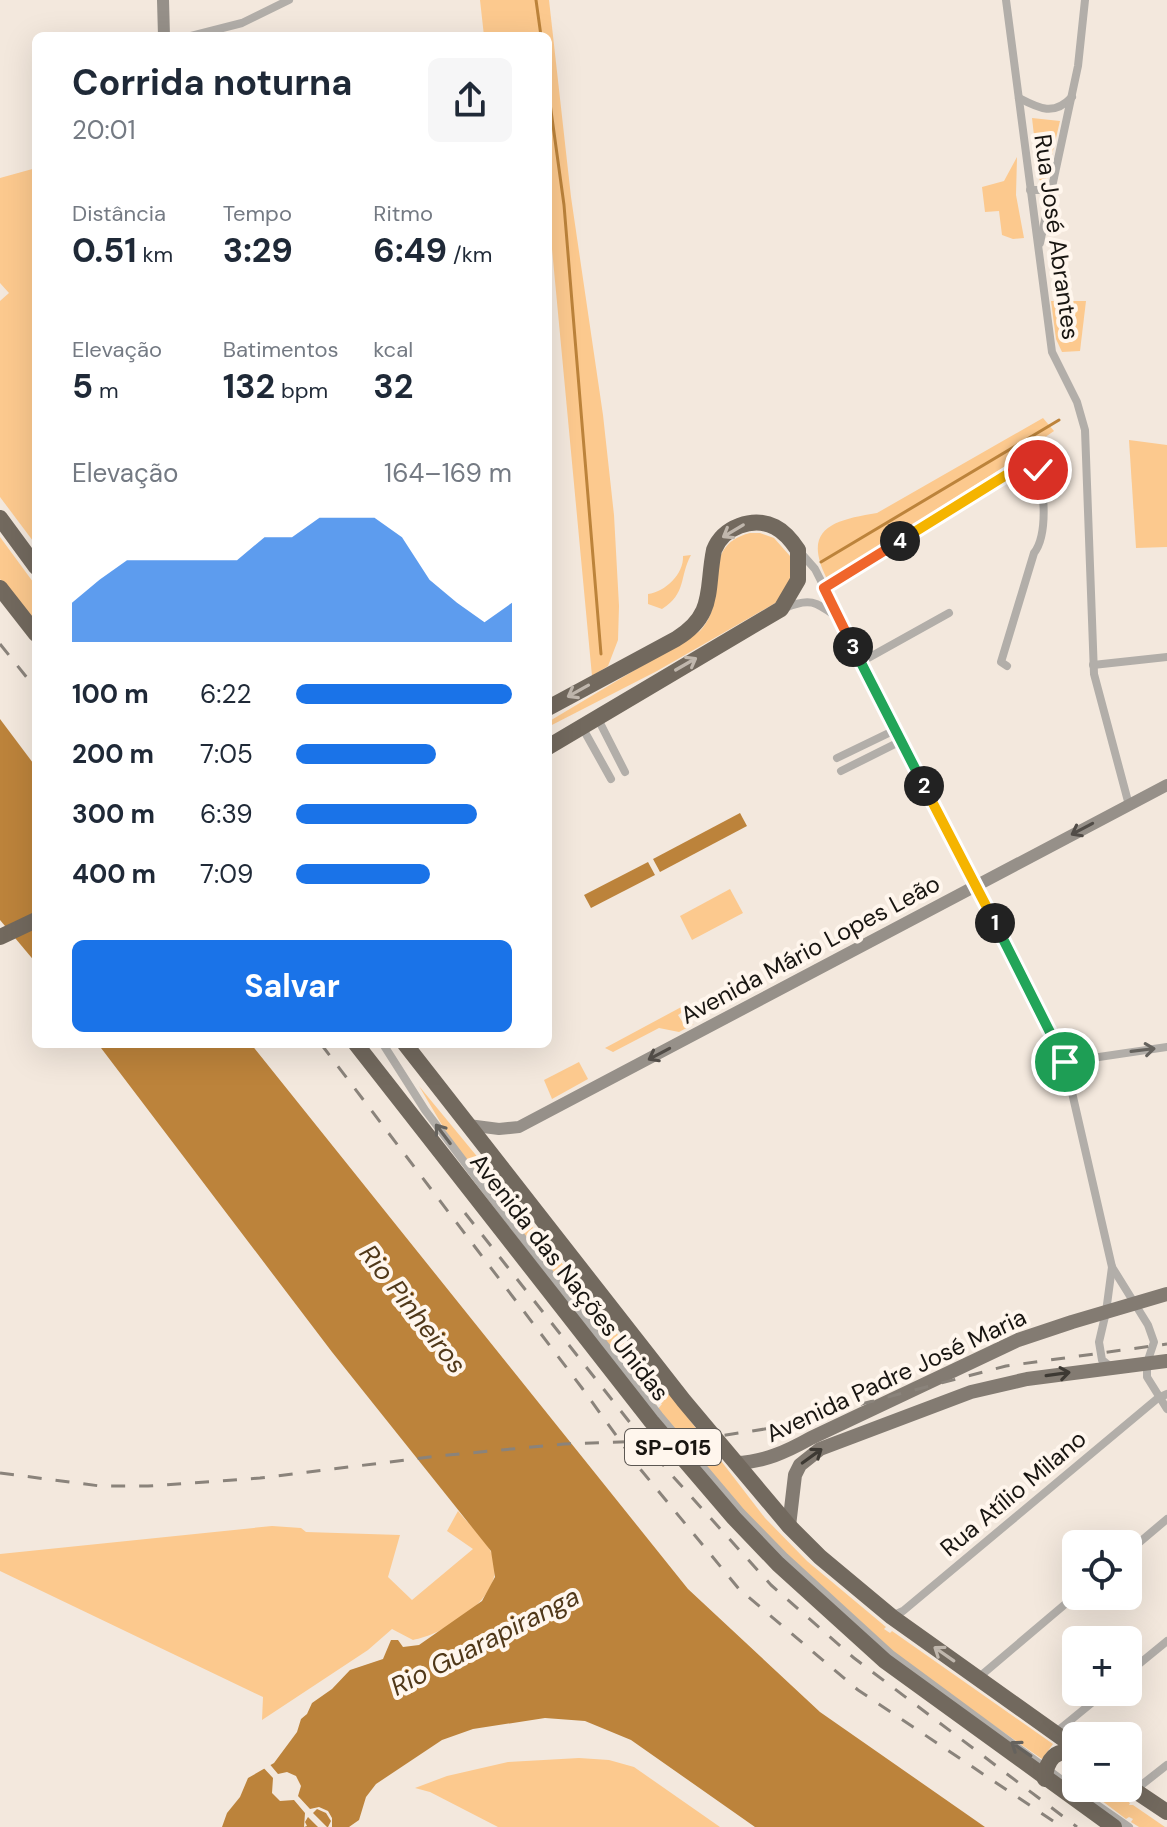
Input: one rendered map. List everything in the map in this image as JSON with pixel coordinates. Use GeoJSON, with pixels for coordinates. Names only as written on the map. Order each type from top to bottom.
{"type":"FeatureCollection","features":[{"type":"Feature","properties":{"kind":"highway"},"geometry":{"type":"LineString","coordinates":[[0,518],[32,562]]}},
{"type":"Feature","properties":{"kind":"highway"},"geometry":{"type":"LineString","coordinates":[[552,706],[676,639],[695,625],[708,601],[714,550],[717,542],[729,531],[743,524],[766,524],[781,531],[798,550],[798,580],[781,609],[552,745]]}},
{"type":"Feature","properties":{"kind":"highway"},"geometry":{"type":"LineString","coordinates":[[0,588],[32,629]]}},
{"type":"Feature","properties":{"kind":"highway"},"geometry":{"type":"LineString","coordinates":[[552,732],[619,704]]}},
{"type":"Feature","properties":{"kind":"highway"},"geometry":{"type":"LineString","coordinates":[[0,937],[32,922]]}},
{"type":"Feature","properties":{"kind":"highway","name":"Avenida das Nações Unidas"},"geometry":{"type":"LineString","coordinates":[[406,1048],[684,1401],[789,1526],[820,1557],[892,1617],[1062,1739]]}},
{"type":"Feature","properties":{"kind":"highway","name":"Avenida das Nações Unidas"},"geometry":{"type":"LineString","coordinates":[[360,1049],[651,1421],[734,1518],[789,1575],[885,1661],[1046,1773],[1114,1827]]}},
{"type":"Feature","properties":{"kind":"highway"},"geometry":{"type":"LineString","coordinates":[[1046,1773],[1050,1759],[1062,1753]]}},
{"type":"Feature","properties":{"kind":"highway"},"geometry":{"type":"LineString","coordinates":[[1142,1795],[1167,1812]]}},
{"type":"Feature","properties":{"kind":"main road","name":"Avenida Padre José Maria"},"geometry":{"type":"LineString","coordinates":[[735,1463],[756,1462],[786,1452],[1018,1340],[1167,1294]]}},
{"type":"Feature","properties":{"kind":"main road","name":"Avenida Padre José Maria"},"geometry":{"type":"LineString","coordinates":[[789,1526],[795,1475],[800,1465],[820,1449],[971,1392],[1027,1379],[1167,1361]]}},
{"type":"Feature","properties":{"kind":"main road"},"geometry":{"type":"LineString","coordinates":[[961,1366],[958,1382],[971,1392]]}},
{"type":"Feature","properties":{"kind":"street"},"geometry":{"type":"LineString","coordinates":[[163,0],[164,32]]}},
{"type":"Feature","properties":{"kind":"street"},"geometry":{"type":"LineString","coordinates":[[207,32],[242,23],[289,0]]}},
{"type":"Feature","properties":{"kind":"street","name":"Rua José Abrantes"},"geometry":{"type":"LineString","coordinates":[[1006,0],[1052,352],[1077,402],[1087,444],[1093,665],[1129,805]]}},
{"type":"Feature","properties":{"kind":"street"},"geometry":{"type":"LineString","coordinates":[[1039,246],[1072,96],[1085,0]]}},
{"type":"Feature","properties":{"kind":"street"},"geometry":{"type":"LineString","coordinates":[[1019,98],[1047,109],[1062,107],[1072,96]]}},
{"type":"Feature","properties":{"kind":"street"},"geometry":{"type":"LineString","coordinates":[[1030,190],[1053,190]]}},
{"type":"Feature","properties":{"kind":"street"},"geometry":{"type":"LineString","coordinates":[[824,588],[1024,464],[1033,463],[1038,470],[1044,517],[1040,546],[1034,553],[1001,662],[1007,666]]}},
{"type":"Feature","properties":{"kind":"street"},"geometry":{"type":"LineString","coordinates":[[798,550],[815,569],[1065,1062],[1112,1267],[1148,1325],[1154,1342],[1147,1363],[1147,1377],[1162,1396],[1167,1409]]}},
{"type":"Feature","properties":{"kind":"street"},"geometry":{"type":"LineString","coordinates":[[781,609],[810,601],[838,618]]}},
{"type":"Feature","properties":{"kind":"street"},"geometry":{"type":"LineString","coordinates":[[861,662],[949,613]]}},
{"type":"Feature","properties":{"kind":"street"},"geometry":{"type":"LineString","coordinates":[[1093,665],[1167,657]]}},
{"type":"Feature","properties":{"kind":"street"},"geometry":{"type":"LineString","coordinates":[[598,719],[625,772]]}},
{"type":"Feature","properties":{"kind":"street"},"geometry":{"type":"LineString","coordinates":[[582,727],[611,779]]}},
{"type":"Feature","properties":{"kind":"street"},"geometry":{"type":"LineString","coordinates":[[837,758],[895,730]]}},
{"type":"Feature","properties":{"kind":"street"},"geometry":{"type":"LineString","coordinates":[[841,771],[901,741]]}},
{"type":"Feature","properties":{"kind":"street","name":"Avenida Mário Lopes Leão"},"geometry":{"type":"LineString","coordinates":[[468,1125],[499,1129],[519,1127],[1167,785]]}},
{"type":"Feature","properties":{"kind":"street"},"geometry":{"type":"LineString","coordinates":[[1065,1062],[1167,1047]]}},
{"type":"Feature","properties":{"kind":"street"},"geometry":{"type":"LineString","coordinates":[[386,1048],[425,1110],[472,1172],[659,1415],[741,1512],[785,1557],[891,1654],[1046,1773],[1129,1827]]}},
{"type":"Feature","properties":{"kind":"street"},"geometry":{"type":"LineString","coordinates":[[1111,1368],[1102,1360],[1099,1342],[1112,1267]]}},
{"type":"Feature","properties":{"kind":"street","name":"Rua Atílio Milano"},"geometry":{"type":"LineString","coordinates":[[892,1617],[1162,1396]]}},
{"type":"Feature","properties":{"kind":"street"},"geometry":{"type":"LineString","coordinates":[[1142,1540],[1167,1519]]}},
{"type":"Feature","properties":{"kind":"street"},"geometry":{"type":"LineString","coordinates":[[978,1678],[1062,1607]]}},
{"type":"Feature","properties":{"kind":"street"},"geometry":{"type":"LineString","coordinates":[[1142,1662],[1167,1641]]}},
{"type":"Feature","properties":{"kind":"street"},"geometry":{"type":"LineString","coordinates":[[1055,1733],[1088,1706]]}},
{"type":"Feature","properties":{"kind":"street"},"geometry":{"type":"LineString","coordinates":[[1142,1781],[1167,1765]]}},
{"type":"Feature","properties":{"kind":"shaded area"},"geometry":{"type":"Polygon","coordinates":[[[480,0],[549,0],[571,197],[603,415],[614,515],[618,640],[608,666],[592,676],[552,249],[552,32],[484,32],[480,0]]]}},
{"type":"Feature","properties":{"kind":"shaded area"},"geometry":{"type":"Polygon","coordinates":[[[1032,118],[1060,121],[1043,184],[1039,179],[1032,118]]]}},
{"type":"Feature","properties":{"kind":"shaded area"},"geometry":{"type":"Polygon","coordinates":[[[1017,157],[1016,195],[1024,238],[1013,239],[1002,235],[999,211],[985,212],[982,187],[1004,181],[1017,157]]]}},
{"type":"Feature","properties":{"kind":"shaded area"},"geometry":{"type":"Polygon","coordinates":[[[32,169],[32,540],[0,497],[0,301],[9,293],[0,283],[0,178],[32,169]]]}},
{"type":"Feature","properties":{"kind":"shaded area"},"geometry":{"type":"Polygon","coordinates":[[[1051,301],[1086,301],[1080,351],[1062,352],[1056,339],[1051,301]]]}},
{"type":"Feature","properties":{"kind":"shaded area"},"geometry":{"type":"Polygon","coordinates":[[[1043,418],[1054,431],[1040,444],[827,579],[818,548],[826,530],[847,519],[877,513],[1043,418]]]}},
{"type":"Feature","properties":{"kind":"shaded area"},"geometry":{"type":"Polygon","coordinates":[[[1129,440],[1167,445],[1167,547],[1136,548],[1129,440]]]}},
{"type":"Feature","properties":{"kind":"shaded area"},"geometry":{"type":"Polygon","coordinates":[[[750,533],[760,533],[774,538],[790,556],[792,577],[777,602],[657,671],[552,725],[552,720],[700,631],[709,618],[713,604],[719,561],[724,549],[734,540],[750,533]]]}},
{"type":"Feature","properties":{"kind":"shaded area"},"geometry":{"type":"Polygon","coordinates":[[[0,537],[32,581],[32,618],[0,579],[0,537]]]}},
{"type":"Feature","properties":{"kind":"shaded area"},"geometry":{"type":"Polygon","coordinates":[[[691,555],[679,591],[670,603],[662,609],[648,604],[648,594],[661,590],[672,581],[680,569],[683,556],[691,555]]]}},
{"type":"Feature","properties":{"kind":"shaded area"},"geometry":{"type":"Polygon","coordinates":[[[730,889],[743,913],[692,940],[680,916],[730,889]]]}},
{"type":"Feature","properties":{"kind":"shaded area"},"geometry":{"type":"Polygon","coordinates":[[[685,1005],[687,1009],[678,1015],[685,1026],[694,1024],[679,1032],[659,1028],[613,1052],[605,1048],[685,1005]]]}},
{"type":"Feature","properties":{"kind":"shaded area"},"geometry":{"type":"Polygon","coordinates":[[[579,1062],[588,1079],[552,1099],[544,1080],[579,1062]]]}},
{"type":"Feature","properties":{"kind":"shaded area"},"geometry":{"type":"Polygon","coordinates":[[[419,1086],[526,1216],[651,1379],[668,1392],[765,1518],[807,1561],[886,1627],[884,1629],[890,1633],[892,1631],[1053,1744],[1042,1759],[910,1667],[753,1523],[657,1410],[662,1404],[659,1402],[654,1407],[590,1325],[593,1322],[588,1320],[455,1147],[419,1086]]]}},
{"type":"Feature","properties":{"kind":"shaded area"},"geometry":{"type":"Polygon","coordinates":[[[458,1511],[487,1545],[495,1566],[493,1581],[473,1608],[443,1629],[413,1640],[392,1629],[368,1650],[262,1720],[263,1697],[0,1571],[0,1554],[272,1526],[301,1528],[306,1532],[400,1535],[388,1577],[412,1600],[473,1549],[447,1531],[458,1511]]]}},
{"type":"Feature","properties":{"kind":"shaded area"},"geometry":{"type":"Polygon","coordinates":[[[579,1758],[609,1760],[634,1767],[720,1827],[498,1827],[430,1792],[415,1788],[447,1776],[508,1762],[579,1758]]]}},
{"type":"Feature","properties":{"kind":"shaded area"},"geometry":{"type":"Polygon","coordinates":[[[1104,1802],[1129,1802],[1165,1827],[1139,1827],[1131,1822],[1133,1819],[1126,1819],[1104,1802]]]}},
{"type":"Feature","properties":{"kind":"water"},"geometry":{"type":"Polygon","coordinates":[[[0,719],[32,762],[32,958],[0,920],[0,719]]]}},
{"type":"Feature","properties":{"kind":"water"},"geometry":{"type":"Polygon","coordinates":[[[740,813],[747,826],[660,872],[653,859],[740,813]]]}},
{"type":"Feature","properties":{"kind":"water"},"geometry":{"type":"Polygon","coordinates":[[[648,862],[655,875],[591,908],[584,895],[648,862]]]}},
{"type":"Feature","properties":{"kind":"water"},"geometry":{"type":"Polygon","coordinates":[[[101,1048],[254,1048],[688,1589],[820,1712],[985,1827],[755,1827],[631,1740],[585,1721],[545,1718],[473,1729],[442,1740],[376,1784],[366,1797],[359,1820],[349,1827],[222,1827],[248,1778],[274,1763],[297,1732],[301,1719],[312,1703],[332,1689],[350,1670],[383,1659],[391,1640],[398,1640],[403,1647],[419,1645],[482,1601],[495,1577],[491,1551],[332,1352],[101,1048]]]}},
{"type":"Feature","properties":{"kind":"pier"},"geometry":{"type":"Polygon","coordinates":[[[267,1761],[278,1774],[287,1772],[296,1776],[301,1786],[298,1796],[310,1809],[319,1807],[328,1811],[332,1818],[332,1827],[328,1827],[331,1821],[326,1813],[317,1809],[313,1813],[327,1827],[318,1827],[308,1817],[305,1822],[307,1826],[304,1827],[305,1813],[294,1800],[280,1801],[272,1793],[273,1778],[260,1764],[267,1761]]]}},
{"type":"Feature","properties":{"kind":"waterway"},"geometry":{"type":"LineString","coordinates":[[536,0],[540,32]]}},
{"type":"Feature","properties":{"kind":"waterway"},"geometry":{"type":"LineString","coordinates":[[552,118],[564,205],[601,654]]}},
{"type":"Feature","properties":{"kind":"waterway"},"geometry":{"type":"LineString","coordinates":[[821,562],[1059,420]]}},
{"type":"Feature","properties":{"kind":"railway"},"geometry":{"type":"LineString","coordinates":[[0,644],[32,684]]}},
{"type":"Feature","properties":{"kind":"railway"},"geometry":{"type":"LineString","coordinates":[[324,1048],[641,1470],[739,1589],[858,1690],[1062,1827]]}},
{"type":"Feature","properties":{"kind":"railway"},"geometry":{"type":"LineString","coordinates":[[465,1213],[668,1471],[771,1585],[854,1658],[1077,1827]]}},
{"type":"Feature","properties":{"kind":"railway"},"geometry":{"type":"LineString","coordinates":[[0,1473],[100,1486],[148,1486],[260,1478],[564,1444],[700,1439],[810,1422],[850,1407],[1006,1366],[1167,1344]]}},
{"type":"Feature","properties":{"kind":"route"},"geometry":{"type":"LineString","coordinates":[[1038,470],[1033,463],[1024,464],[824,588],[1065,1062]]}},
{"type":"Feature","properties":{"kind":"water label","name":"Rio Pinheiros"},"geometry":{"type":"Point","coordinates":[413,1309]}},
{"type":"Feature","properties":{"kind":"water label","name":"Rio Guarapiranga"},"geometry":{"type":"Point","coordinates":[485,1641]}}]}
